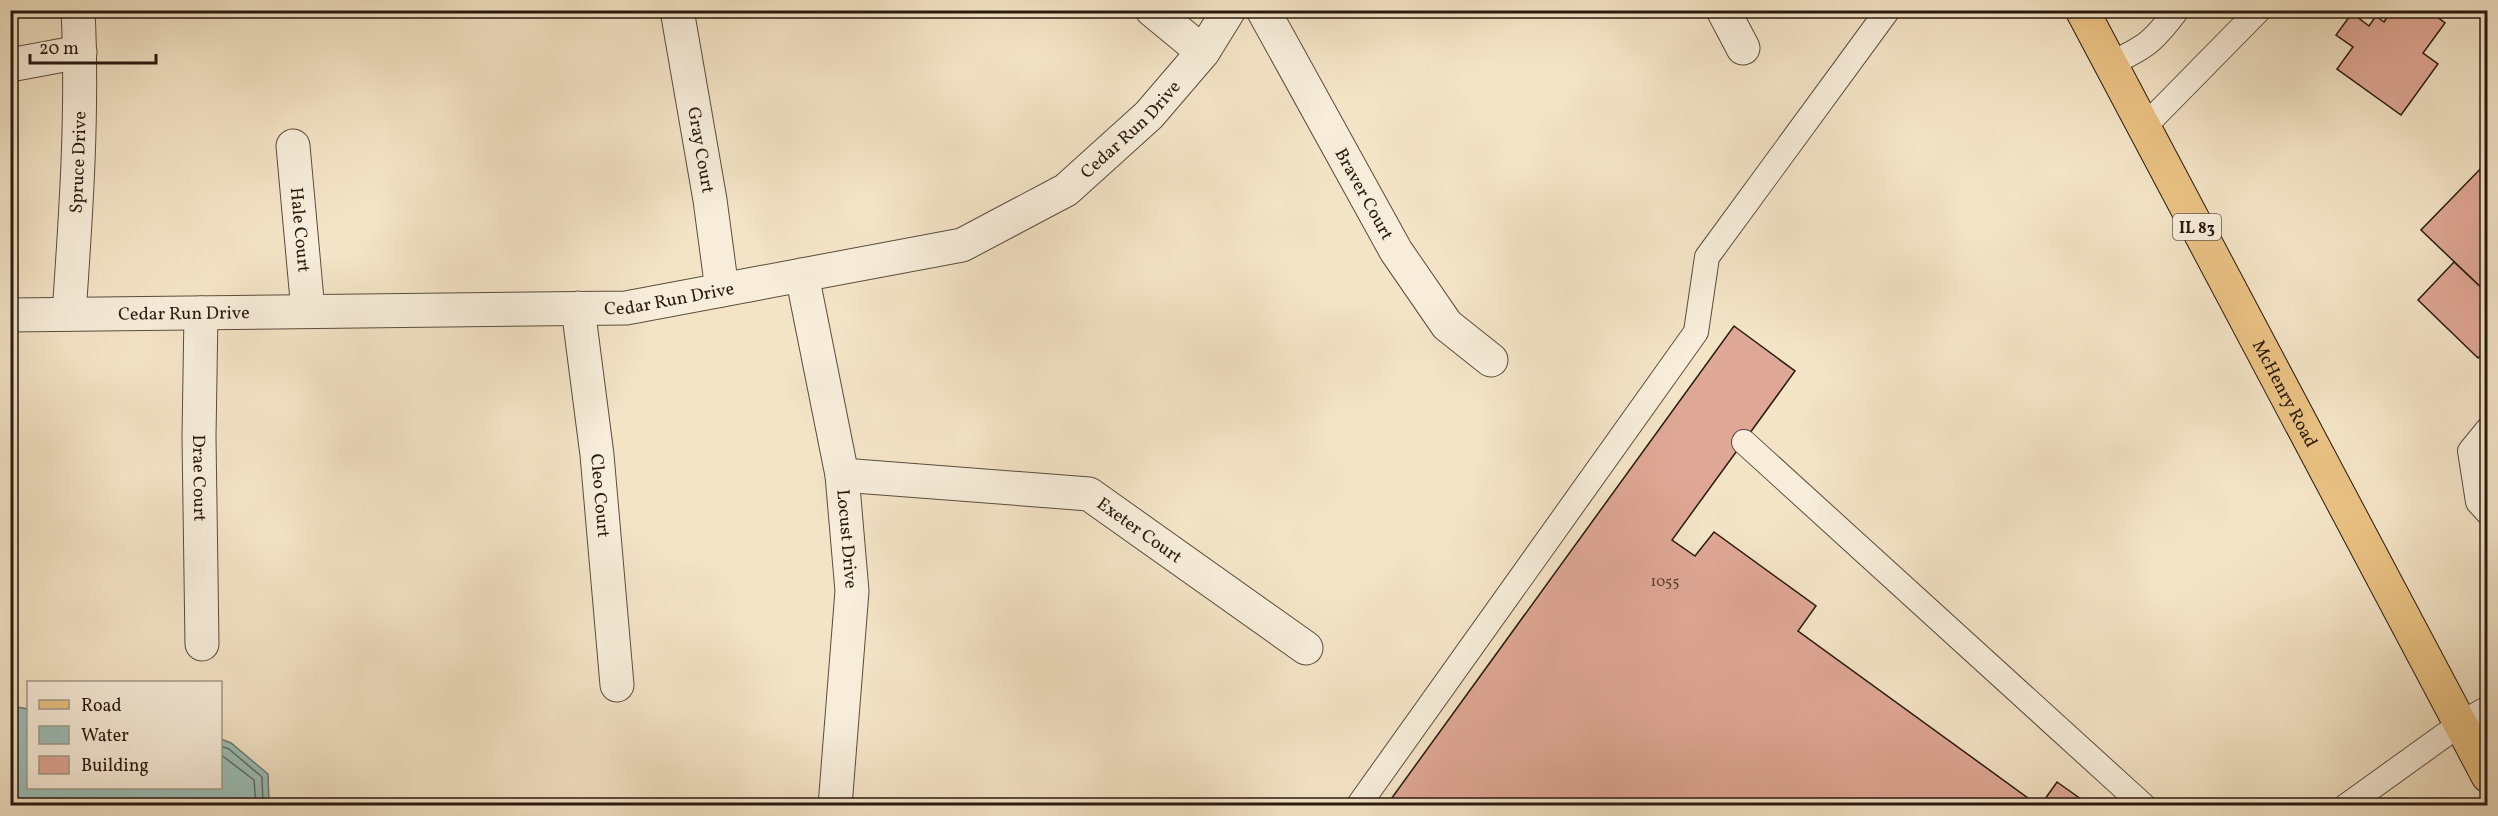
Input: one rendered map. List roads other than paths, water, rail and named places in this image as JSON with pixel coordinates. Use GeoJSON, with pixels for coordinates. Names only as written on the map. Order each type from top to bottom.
{"type":"FeatureCollection","features":[{"type":"Feature","properties":{"kind":"main road","name":"McHenry Road"},"geometry":{"type":"LineString","coordinates":[[2082,10],[2144,127],[2474,716],[2487,776]]}},
{"type":"Feature","properties":{"kind":"street","name":"Spruce Drive"},"geometry":{"type":"LineString","coordinates":[[69,314],[74,238],[80,52],[78,10]]}},
{"type":"Feature","properties":{"kind":"street","name":"Gray Court"},"geometry":{"type":"LineString","coordinates":[[677,10],[711,200],[722,290]]}},
{"type":"Feature","properties":{"kind":"street"},"geometry":{"type":"LineString","coordinates":[[1152,10],[1203,52]]}},
{"type":"Feature","properties":{"kind":"street","name":"Cedar Run Drive"},"geometry":{"type":"LineString","coordinates":[[10,315],[626,308],[962,245],[1066,190],[1149,115],[1203,52],[1229,10]]}},
{"type":"Feature","properties":{"kind":"street","name":"Braver Court"},"geometry":{"type":"LineString","coordinates":[[1263,10],[1396,251],[1448,325],[1491,360]]}},
{"type":"Feature","properties":{"kind":"street"},"geometry":{"type":"LineString","coordinates":[[1723,10],[1743,48]]}},
{"type":"Feature","properties":{"kind":"street"},"geometry":{"type":"LineString","coordinates":[[10,64],[80,52]]}},
{"type":"Feature","properties":{"kind":"street","name":"Hale Court"},"geometry":{"type":"LineString","coordinates":[[293,146],[308,312]]}},
{"type":"Feature","properties":{"kind":"street","name":"Locust Drive"},"geometry":{"type":"LineString","coordinates":[[802,275],[842,475],[852,591],[835,806]]}},
{"type":"Feature","properties":{"kind":"street","name":"Cleo Court"},"geometry":{"type":"LineString","coordinates":[[578,308],[597,456],[617,685]]}},
{"type":"Feature","properties":{"kind":"street","name":"Drae Court"},"geometry":{"type":"LineString","coordinates":[[201,313],[199,437],[202,644]]}},
{"type":"Feature","properties":{"kind":"street","name":"Exeter Court"},"geometry":{"type":"LineString","coordinates":[[842,475],[1089,494],[1306,648]]}},
{"type":"Feature","properties":{"kind":"lane"},"geometry":{"type":"LineString","coordinates":[[1358,806],[1696,332],[1707,256],[1888,10]]}},
{"type":"Feature","properties":{"kind":"lane"},"geometry":{"type":"LineString","coordinates":[[2110,64],[2146,46],[2158,36],[2177,10]]}},
{"type":"Feature","properties":{"kind":"lane"},"geometry":{"type":"LineString","coordinates":[[2144,127],[2259,10]]}},
{"type":"Feature","properties":{"kind":"lane"},"geometry":{"type":"LineString","coordinates":[[2487,429],[2470,452],[2478,502],[2487,513]]}},
{"type":"Feature","properties":{"kind":"lane"},"geometry":{"type":"LineString","coordinates":[[1744,442],[2144,806]]}},
{"type":"Feature","properties":{"kind":"lane"},"geometry":{"type":"LineString","coordinates":[[2346,806],[2474,716]]}},
{"type":"Feature","properties":{"kind":"water"},"geometry":{"type":"Polygon","coordinates":[[[11,706],[27,709],[27,789],[222,789],[222,739],[231,743],[268,774],[269,805],[11,805],[11,706]]]}}]}
